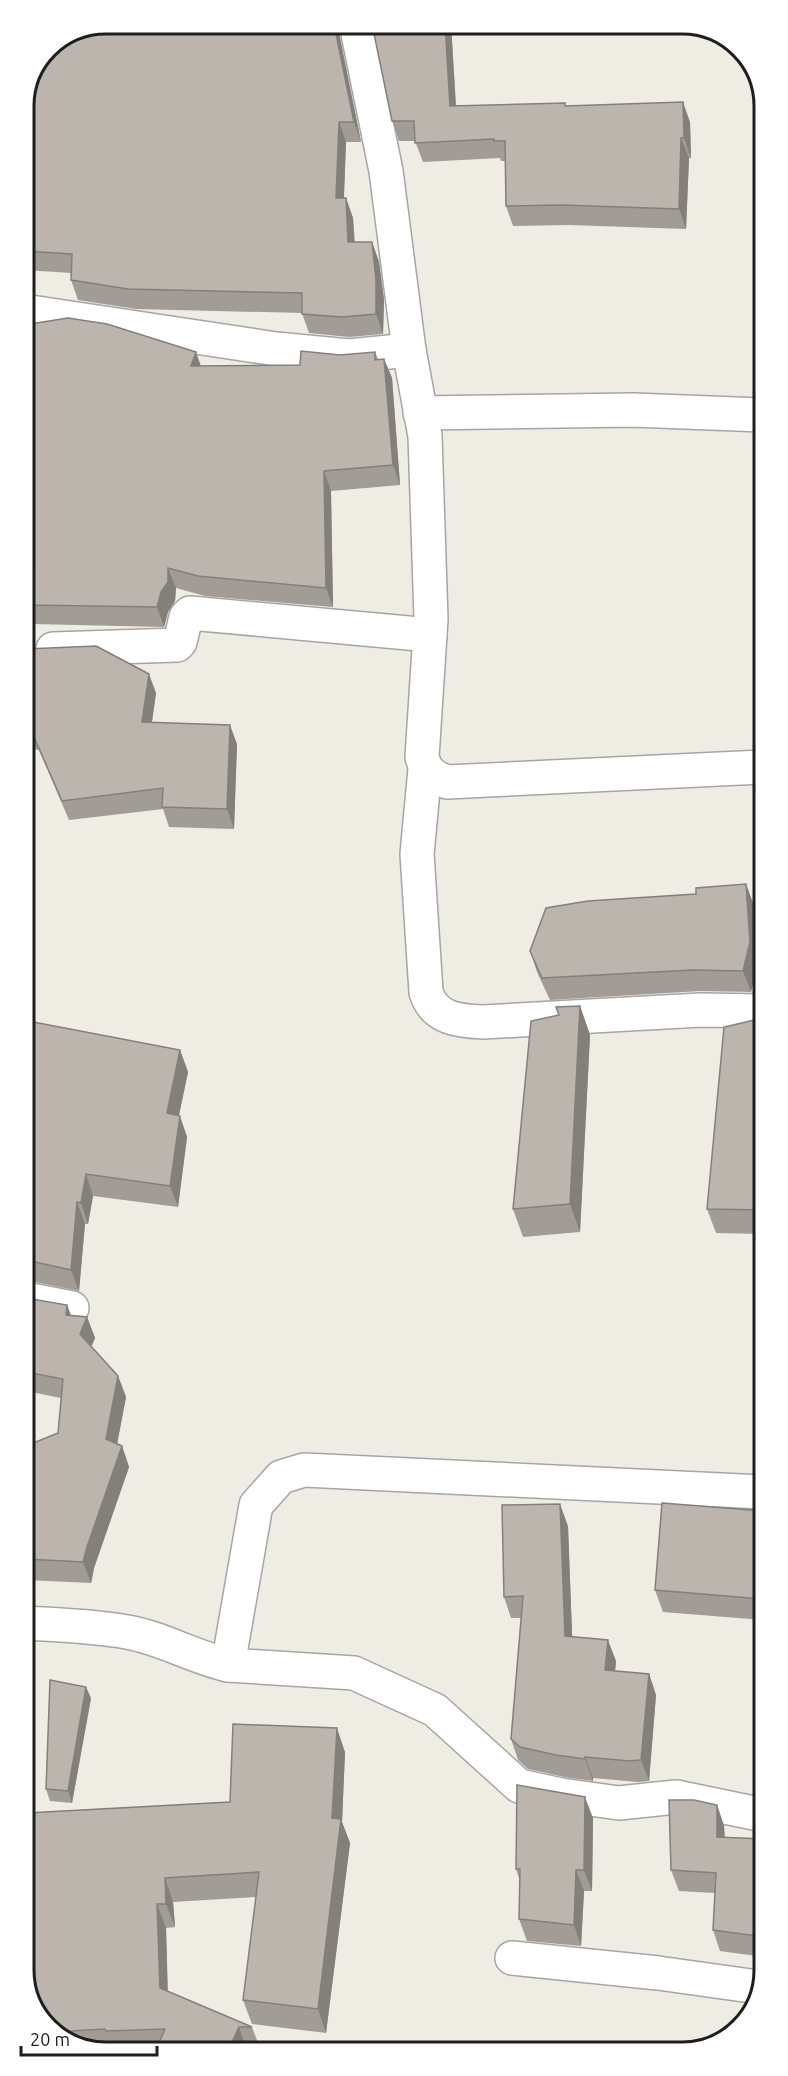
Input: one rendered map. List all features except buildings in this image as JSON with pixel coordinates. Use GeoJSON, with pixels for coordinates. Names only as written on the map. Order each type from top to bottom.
{"type":"FeatureCollection","features":[{"type":"Feature","properties":{"kind":"street"},"geometry":{"type":"LineString","coordinates":[[358,34],[386,171],[410,350],[425,436],[430,634],[422,757],[425,769],[417,854],[426,992],[429,1002],[440,1012],[459,1022],[701,1010],[754,1011]]}},
{"type":"Feature","properties":{"kind":"street"},"geometry":{"type":"LineString","coordinates":[[35,313],[276,349],[349,356],[410,350]]}},
{"type":"Feature","properties":{"kind":"street"},"geometry":{"type":"LineString","coordinates":[[420,413],[633,410],[754,416]]}},
{"type":"Feature","properties":{"kind":"street"},"geometry":{"type":"LineString","coordinates":[[35,650],[177,645],[182,637],[186,616],[190,613],[430,634]]}},
{"type":"Feature","properties":{"kind":"street"},"geometry":{"type":"LineString","coordinates":[[425,769],[432,777],[447,782],[754,767]]}},
{"type":"Feature","properties":{"kind":"street"},"geometry":{"type":"LineString","coordinates":[[34,1301],[72,1308]]}},
{"type":"Feature","properties":{"kind":"street"},"geometry":{"type":"LineString","coordinates":[[228,1665],[256,1505],[280,1477],[304,1470],[754,1492]]}},
{"type":"Feature","properties":{"kind":"street"},"geometry":{"type":"LineString","coordinates":[[34,1624],[128,1632],[228,1665],[354,1673],[435,1710],[519,1786],[561,1795],[619,1803],[676,1797],[754,1813]]}},
{"type":"Feature","properties":{"kind":"street"},"geometry":{"type":"LineString","coordinates":[[512,1958],[658,1973],[751,1987]]}}]}
